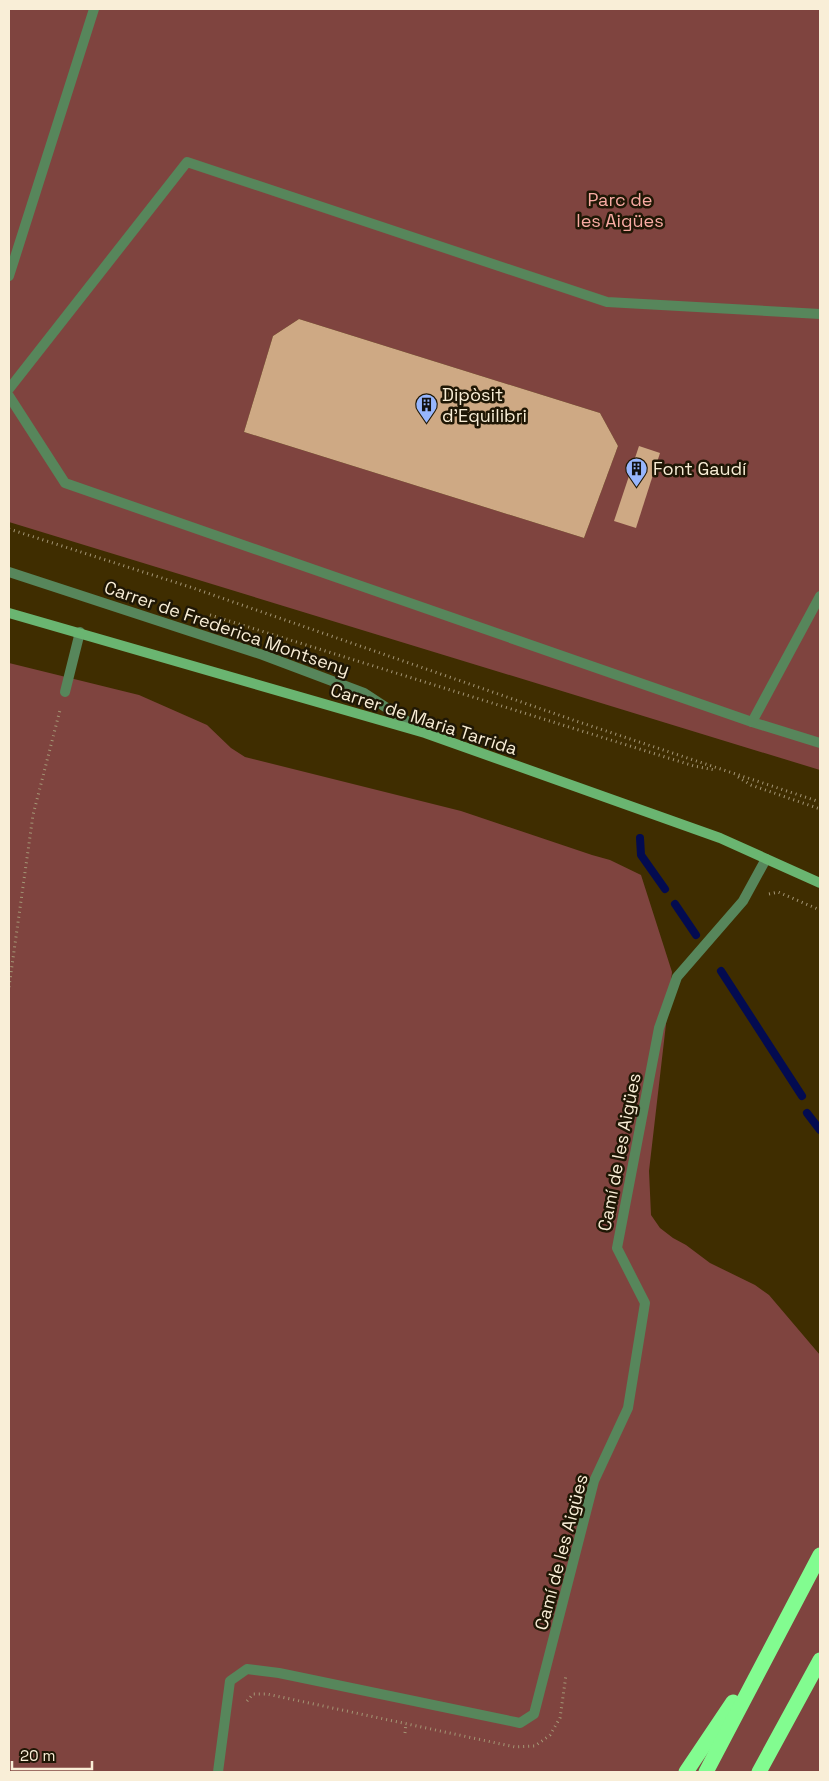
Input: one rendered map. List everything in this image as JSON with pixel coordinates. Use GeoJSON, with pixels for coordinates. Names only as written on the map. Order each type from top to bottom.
{"type":"FeatureCollection","features":[{"type":"Feature","properties":{"kind":"highway"},"geometry":{"type":"LineString","coordinates":[[706,1772],[820,1555]]}},
{"type":"Feature","properties":{"kind":"highway"},"geometry":{"type":"LineString","coordinates":[[686,1772],[778,1634]]}},
{"type":"Feature","properties":{"kind":"highway"},"geometry":{"type":"LineString","coordinates":[[759,1772],[820,1660]]}},
{"type":"Feature","properties":{"kind":"main road","name":"Carrer de Maria Tarrida"},"geometry":{"type":"LineString","coordinates":[[9,613],[425,733],[720,838],[820,884]]}},
{"type":"Feature","properties":{"kind":"street"},"geometry":{"type":"LineString","coordinates":[[9,276],[94,9]]}},
{"type":"Feature","properties":{"kind":"street"},"geometry":{"type":"LineString","coordinates":[[9,389],[188,162],[607,302],[820,314]]}},
{"type":"Feature","properties":{"kind":"street"},"geometry":{"type":"LineString","coordinates":[[9,396],[65,483],[752,722],[820,743]]}},
{"type":"Feature","properties":{"kind":"street","name":"Carrer de Frederica Montseny"},"geometry":{"type":"LineString","coordinates":[[9,572],[263,655],[364,693],[425,733]]}},
{"type":"Feature","properties":{"kind":"street"},"geometry":{"type":"LineString","coordinates":[[752,722],[820,596]]}},
{"type":"Feature","properties":{"kind":"street"},"geometry":{"type":"LineString","coordinates":[[65,692],[80,632]]}},
{"type":"Feature","properties":{"kind":"street","name":"Camí de les Aigües"},"geometry":{"type":"LineString","coordinates":[[218,1772],[230,1681],[247,1669],[279,1673],[520,1724],[534,1714],[594,1481],[628,1408],[645,1303],[617,1248],[659,1028],[677,978],[743,900],[766,859]]}},
{"type":"Feature","properties":{"kind":"path"},"geometry":{"type":"LineString","coordinates":[[9,529],[190,588],[566,718],[820,802]]}},
{"type":"Feature","properties":{"kind":"path"},"geometry":{"type":"LineString","coordinates":[[206,614],[694,766],[730,773],[751,785],[820,809]]}},
{"type":"Feature","properties":{"kind":"path"},"geometry":{"type":"LineString","coordinates":[[9,987],[33,815],[65,692]]}},
{"type":"Feature","properties":{"kind":"path"},"geometry":{"type":"LineString","coordinates":[[764,894],[778,892],[820,910]]}},
{"type":"Feature","properties":{"kind":"path"},"geometry":{"type":"LineString","coordinates":[[244,1706],[253,1694],[267,1694],[515,1747],[536,1746],[550,1735],[560,1718],[567,1670]]}},
{"type":"Feature","properties":{"kind":"green space","name":"Parc de les Aigües"},"geometry":{"type":"Polygon","coordinates":[[[9,9],[820,9],[820,770],[9,522],[9,9]],[[299,319],[273,336],[244,432],[584,538],[618,446],[600,413],[299,319]]]}},
{"type":"Feature","properties":{"kind":"green space"},"geometry":{"type":"Polygon","coordinates":[[[9,663],[139,695],[207,725],[231,748],[245,757],[461,811],[610,860],[641,875],[672,972],[649,1171],[651,1215],[660,1228],[673,1238],[710,1263],[755,1285],[769,1295],[820,1355],[820,1772],[9,1772],[9,663]]]}},
{"type":"Feature","properties":{"kind":"building","name":"Dipòsit d'Equilibri"},"geometry":{"type":"Polygon","coordinates":[[[299,319],[600,413],[618,446],[584,538],[244,432],[273,336],[299,319]]]}},
{"type":"Feature","properties":{"kind":"building","name":"Font Gaudí"},"geometry":{"type":"Polygon","coordinates":[[[639,446],[660,453],[636,528],[614,521],[639,446]]]}},
{"type":"Feature","properties":{"kind":"waterway"},"geometry":{"type":"LineString","coordinates":[[640,838],[641,855],[665,889]]}},
{"type":"Feature","properties":{"kind":"waterway"},"geometry":{"type":"LineString","coordinates":[[675,904],[696,935]]}},
{"type":"Feature","properties":{"kind":"waterway"},"geometry":{"type":"LineString","coordinates":[[721,971],[802,1096]]}},
{"type":"Feature","properties":{"kind":"waterway"},"geometry":{"type":"LineString","coordinates":[[807,1113],[820,1130]]}},
{"type":"Feature","properties":{"kind":"place","name":"Dipòsit d'Equilibri"},"geometry":{"type":"Point","coordinates":[426,423]}},
{"type":"Feature","properties":{"kind":"place","name":"Font Gaudí"},"geometry":{"type":"Point","coordinates":[637,487]}}]}
